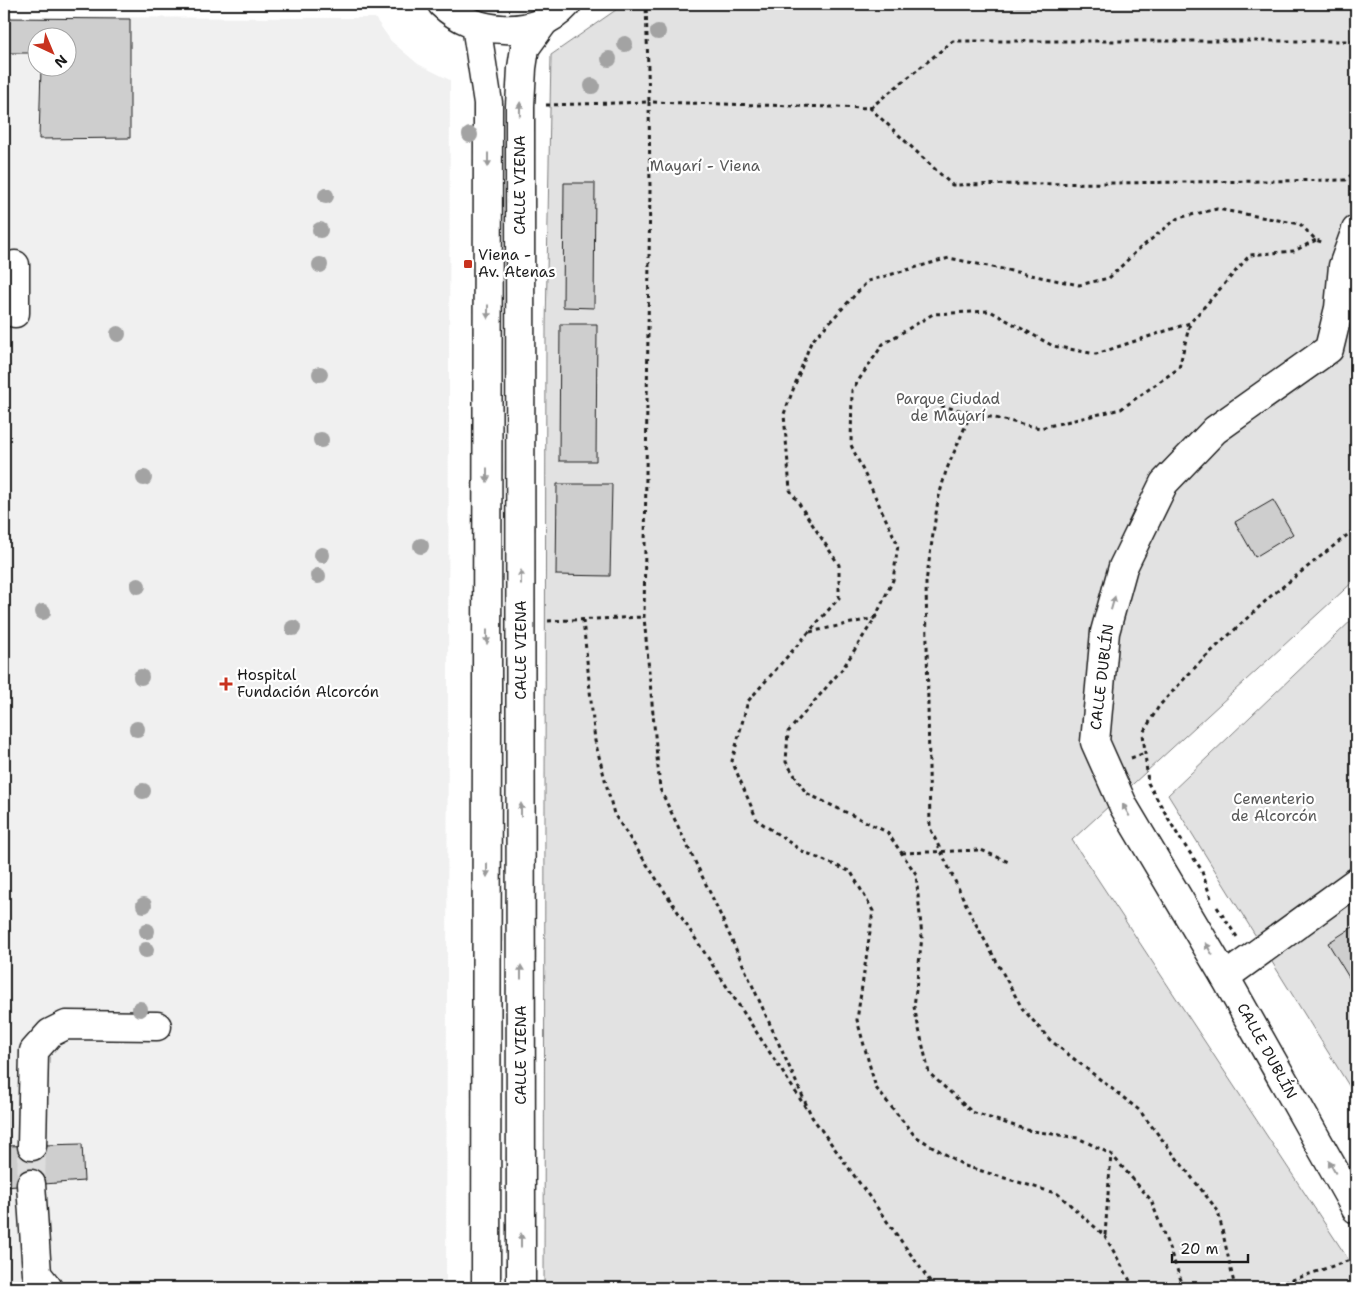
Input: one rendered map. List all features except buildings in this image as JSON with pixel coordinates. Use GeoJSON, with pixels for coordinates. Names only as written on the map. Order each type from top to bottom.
{"type":"FeatureCollection","features":[{"type":"Feature","properties":{"kind":"street"},"geometry":{"type":"LineString","coordinates":[[442,4],[451,13],[476,25],[498,29],[520,28],[546,19],[567,4]]}},
{"type":"Feature","properties":{"kind":"street","name":"CALLE VIENA"},"geometry":{"type":"LineString","coordinates":[[521,1288],[520,106],[522,68],[526,48],[546,19]]}},
{"type":"Feature","properties":{"kind":"street"},"geometry":{"type":"LineString","coordinates":[[476,25],[488,103],[486,1288]]}},
{"type":"Feature","properties":{"kind":"street","name":"CALLE DUBLÍN"},"geometry":{"type":"LineString","coordinates":[[1352,240],[1343,266],[1339,308],[1329,349],[1215,430],[1164,482],[1123,567],[1105,632],[1095,742],[1124,807],[1225,977],[1356,1209]]}},
{"type":"Feature","properties":{"kind":"street"},"geometry":{"type":"LineString","coordinates":[[15,266],[15,313]]}},
{"type":"Feature","properties":{"kind":"street"},"geometry":{"type":"LineString","coordinates":[[1225,977],[1356,882]]}},
{"type":"Feature","properties":{"kind":"street"},"geometry":{"type":"LineString","coordinates":[[32,1146],[34,1051],[50,1033],[66,1025],[157,1026]]}},
{"type":"Feature","properties":{"kind":"street"},"geometry":{"type":"LineString","coordinates":[[31,1184],[37,1274],[48,1288]]}},
{"type":"Feature","properties":{"kind":"path"},"geometry":{"type":"LineString","coordinates":[[646,4],[650,189],[644,616],[660,789],[715,903],[812,1117]]}},
{"type":"Feature","properties":{"kind":"path"},"geometry":{"type":"LineString","coordinates":[[520,106],[649,102],[870,108],[953,41],[1343,41],[1356,43]]}},
{"type":"Feature","properties":{"kind":"path"},"geometry":{"type":"LineString","coordinates":[[870,108],[952,186],[1346,180],[1356,170]]}},
{"type":"Feature","properties":{"kind":"path"},"geometry":{"type":"LineString","coordinates":[[1134,1288],[1105,1236],[1058,1194],[965,1166],[915,1136],[876,1088],[857,1020],[873,911],[851,872],[802,851],[757,820],[732,761],[748,700],[840,598],[839,565],[790,490],[784,414],[810,342],[868,281],[949,258],[1079,284],[1109,278],[1139,249],[1178,218],[1217,209],[1300,224],[1316,240]]}},
{"type":"Feature","properties":{"kind":"path"},"geometry":{"type":"LineString","coordinates":[[941,406],[1040,428],[1121,409],[1178,368],[1190,322],[1250,255],[1294,251],[1316,240],[1352,240]]}},
{"type":"Feature","properties":{"kind":"path"},"geometry":{"type":"LineString","coordinates":[[1184,1288],[1151,1200],[1111,1154],[1078,1138],[1027,1130],[972,1112],[929,1073],[914,1006],[922,937],[916,874],[887,832],[806,793],[786,762],[788,732],[843,668],[875,618],[893,580],[898,545],[851,444],[852,390],[882,344],[933,314],[990,311],[1053,346],[1096,354],[1190,322]]}},
{"type":"Feature","properties":{"kind":"path"},"geometry":{"type":"LineString","coordinates":[[971,413],[946,471],[941,490],[926,582],[930,828],[972,917],[1022,1008],[1050,1040],[1139,1110],[1218,1211],[1235,1288]]}},
{"type":"Feature","properties":{"kind":"path"},"geometry":{"type":"LineString","coordinates":[[1251,958],[1212,902],[1200,870],[1148,784],[1143,733],[1159,706],[1179,682],[1271,596],[1356,528]]}},
{"type":"Feature","properties":{"kind":"path"},"geometry":{"type":"LineString","coordinates":[[521,623],[644,616]]}},
{"type":"Feature","properties":{"kind":"path"},"geometry":{"type":"LineString","coordinates":[[810,632],[875,618]]}},
{"type":"Feature","properties":{"kind":"path"},"geometry":{"type":"LineString","coordinates":[[583,620],[595,741],[614,814],[812,1117],[935,1288]]}},
{"type":"Feature","properties":{"kind":"path"},"geometry":{"type":"LineString","coordinates":[[902,853],[981,850],[1011,863]]}},
{"type":"Feature","properties":{"kind":"path"},"geometry":{"type":"LineString","coordinates":[[1105,1236],[1111,1154]]}},
{"type":"Feature","properties":{"kind":"path"},"geometry":{"type":"LineString","coordinates":[[1269,1288],[1356,1258]]}},
{"type":"Feature","properties":{"kind":"shaded area","name":"Hospital Fundación Alcorcón"},"geometry":{"type":"Polygon","coordinates":[[[4,17],[375,18],[391,41],[418,64],[450,80],[446,1288],[4,1288],[4,17]]]}},
{"type":"Feature","properties":{"kind":"green space","name":"Parque Ciudad de Mayarí"},"geometry":{"type":"Polygon","coordinates":[[[623,5],[1356,7],[1356,579],[1072,840],[1356,1271],[1356,1288],[544,1288],[546,327],[551,55],[623,5]]]}},
{"type":"Feature","properties":{"kind":"green space","name":"Cementerio de Alcorcón"},"geometry":{"type":"Polygon","coordinates":[[[1356,616],[1356,1097],[1168,795],[1356,616]]]}},
{"type":"Feature","properties":{"kind":"tunnel"},"geometry":{"type":"LineString","coordinates":[[31,1184],[32,1146]]}},
{"type":"Feature","properties":{"kind":"place","name":"Viena - Av. Atenas"},"geometry":{"type":"Point","coordinates":[468,264]}},
{"type":"Feature","properties":{"kind":"place","name":"Hospital Fundación Alcorcón"},"geometry":{"type":"Point","coordinates":[226,684]}},
{"type":"Feature","properties":{"kind":"park label","name":"Mayarí - Viena"},"geometry":{"type":"Point","coordinates":[705,166]}}]}
